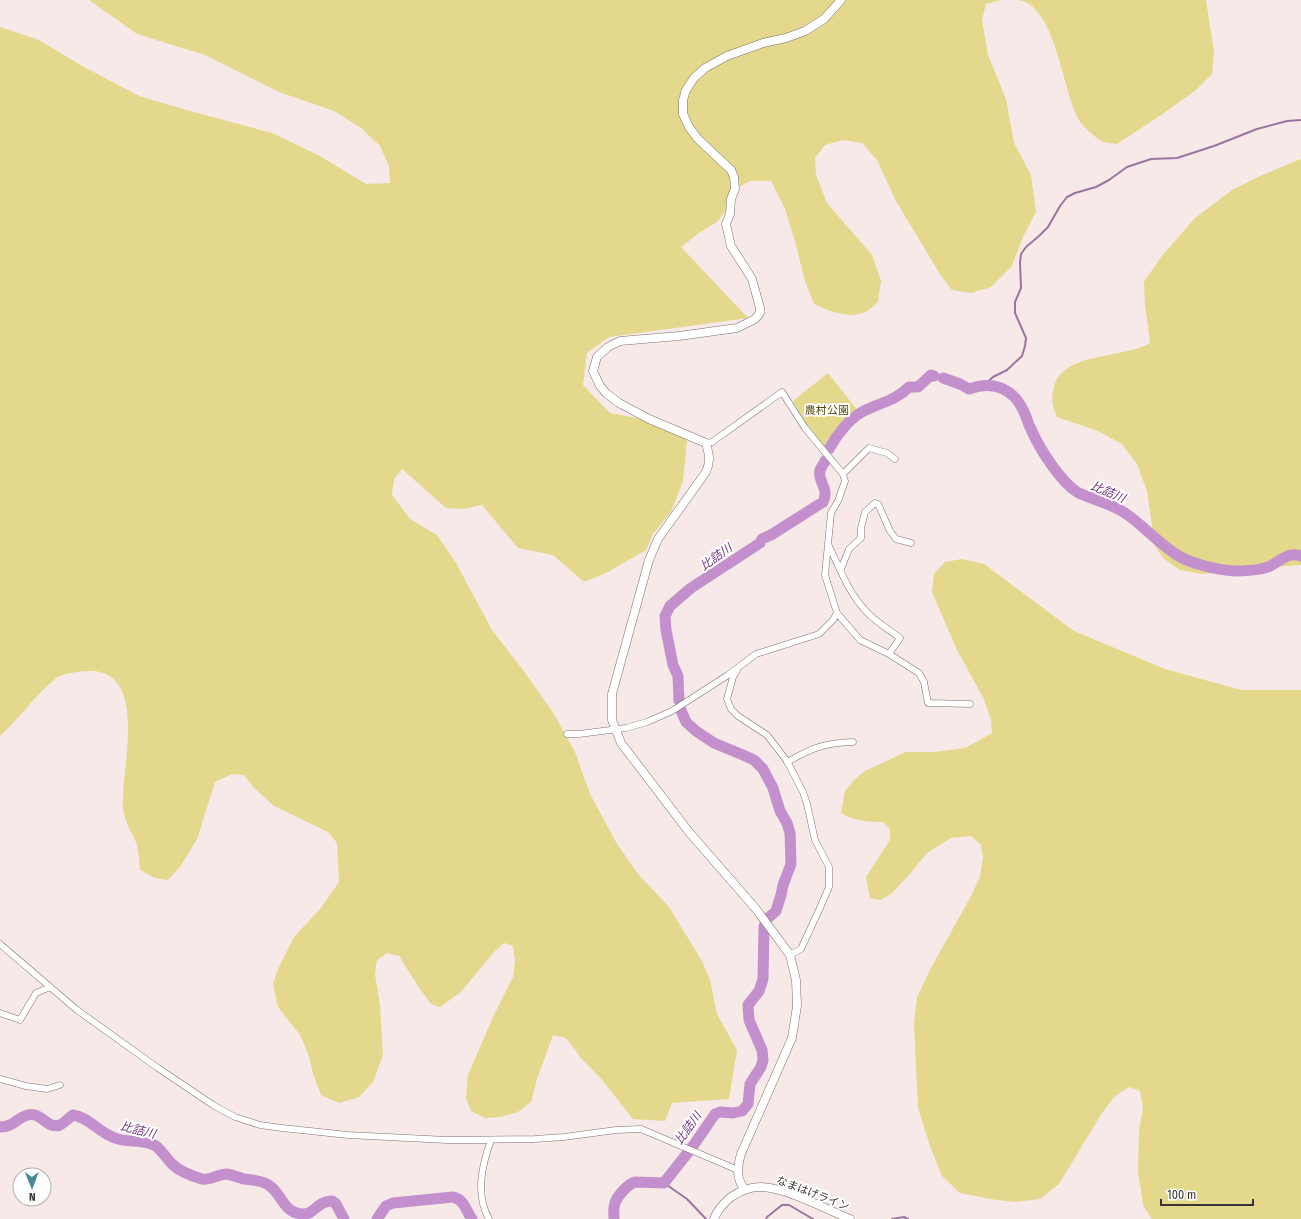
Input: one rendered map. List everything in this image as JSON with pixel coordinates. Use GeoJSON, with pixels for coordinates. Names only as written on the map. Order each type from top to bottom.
{"type":"FeatureCollection","features":[{"type":"Feature","properties":{"kind":"street"},"geometry":{"type":"LineString","coordinates":[[840,0],[824,19],[805,31],[786,38],[763,43],[726,56],[705,68],[694,78],[686,90],[683,100],[683,114],[689,127],[698,139],[731,170],[734,177],[734,189],[731,199],[730,214],[726,224],[731,246],[752,279],[760,313],[755,319],[737,328],[620,342],[608,347],[597,357],[593,372],[600,386],[606,393],[619,402],[650,419],[706,443],[712,442],[782,392],[805,428],[843,474],[845,481],[838,501],[831,513],[824,575],[837,613],[860,640],[889,654],[918,673],[924,682],[928,703],[970,704]]}},
{"type":"Feature","properties":{"kind":"street"},"geometry":{"type":"LineString","coordinates":[[706,443],[710,463],[706,472],[658,539],[649,560],[612,694],[612,720],[621,743],[684,825],[756,909],[790,955],[796,980],[797,1006],[792,1038],[741,1154],[738,1170],[740,1182],[744,1190],[728,1200],[721,1207],[714,1219]]}},
{"type":"Feature","properties":{"kind":"street"},"geometry":{"type":"LineString","coordinates":[[843,474],[869,448],[887,453],[895,459]]}},
{"type":"Feature","properties":{"kind":"street"},"geometry":{"type":"LineString","coordinates":[[841,569],[849,549],[861,538],[861,528],[865,512],[875,503],[878,504],[884,521],[896,539],[911,543]]}},
{"type":"Feature","properties":{"kind":"street"},"geometry":{"type":"LineString","coordinates":[[828,544],[854,595],[863,608],[876,621],[900,638],[889,654]]}},
{"type":"Feature","properties":{"kind":"street"},"geometry":{"type":"LineString","coordinates":[[567,734],[579,734],[626,728],[647,722],[672,711],[756,654],[819,634],[833,620],[837,613]]}},
{"type":"Feature","properties":{"kind":"street"},"geometry":{"type":"LineString","coordinates":[[740,666],[733,677],[727,699],[731,709],[738,716],[767,735],[787,762],[803,792],[815,840],[829,867],[829,887],[801,949],[790,955]]}},
{"type":"Feature","properties":{"kind":"street"},"geometry":{"type":"LineString","coordinates":[[787,762],[808,750],[832,743],[853,742]]}},
{"type":"Feature","properties":{"kind":"street"},"geometry":{"type":"LineString","coordinates":[[0,944],[77,1010],[158,1068],[213,1105],[236,1117],[274,1127],[348,1135],[447,1140],[542,1138],[616,1130],[641,1130],[700,1153],[738,1170]]}},
{"type":"Feature","properties":{"kind":"street"},"geometry":{"type":"LineString","coordinates":[[0,1013],[20,1020],[36,993],[50,987]]}},
{"type":"Feature","properties":{"kind":"street"},"geometry":{"type":"LineString","coordinates":[[0,1079],[26,1086],[47,1089],[60,1085]]}},
{"type":"Feature","properties":{"kind":"street"},"geometry":{"type":"LineString","coordinates":[[489,1219],[485,1210],[482,1196],[481,1176],[491,1140]]}},
{"type":"Feature","properties":{"kind":"street","name":"なまはげライン"},"geometry":{"type":"LineString","coordinates":[[744,1190],[760,1187],[771,1188],[804,1199],[850,1219]]}},
{"type":"Feature","properties":{"kind":"green space"},"geometry":{"type":"Polygon","coordinates":[[[89,0],[1001,0],[986,4],[982,20],[988,55],[1006,99],[1014,143],[1031,175],[1036,212],[1023,237],[1012,266],[991,287],[971,293],[952,290],[940,274],[896,201],[877,160],[862,143],[842,140],[825,145],[815,158],[816,175],[827,203],[872,255],[881,281],[878,302],[869,310],[855,315],[848,315],[834,312],[814,304],[805,281],[785,209],[771,181],[750,181],[735,189],[728,208],[717,222],[699,233],[681,247],[748,318],[609,337],[587,353],[583,385],[610,413],[659,422],[681,432],[687,441],[683,481],[671,512],[653,534],[646,550],[608,572],[584,582],[553,555],[518,548],[482,505],[464,509],[446,508],[402,469],[394,479],[392,495],[410,519],[437,535],[456,563],[492,630],[554,714],[575,752],[590,794],[617,844],[638,874],[669,907],[702,961],[710,980],[717,1014],[737,1050],[729,1099],[672,1103],[665,1121],[633,1119],[566,1038],[553,1035],[537,1079],[531,1102],[518,1112],[501,1117],[485,1118],[471,1111],[466,1098],[468,1075],[493,1017],[513,977],[515,961],[513,946],[504,943],[492,954],[461,992],[440,1007],[431,1004],[399,956],[387,953],[377,960],[375,974],[380,1005],[383,1055],[373,1082],[359,1097],[339,1103],[321,1095],[313,1074],[309,1056],[300,1035],[278,1007],[273,984],[278,969],[294,937],[321,908],[339,882],[337,843],[328,832],[274,806],[254,788],[244,775],[232,774],[215,782],[197,839],[180,867],[168,880],[155,878],[140,870],[137,845],[124,813],[123,792],[128,728],[127,707],[121,690],[111,677],[94,671],[71,673],[58,677],[40,693],[0,736],[0,27],[39,40],[84,67],[139,96],[272,133],[318,155],[366,184],[390,183],[389,166],[380,146],[361,128],[334,111],[279,92],[205,55],[137,34],[89,0]]]}},
{"type":"Feature","properties":{"kind":"green space"},"geometry":{"type":"Polygon","coordinates":[[[1017,0],[1206,0],[1214,52],[1212,74],[1196,90],[1117,144],[1104,142],[1094,136],[1081,123],[1074,110],[1057,52],[1050,33],[1041,17],[1030,5],[1017,0]]]}},
{"type":"Feature","properties":{"kind":"green space"},"geometry":{"type":"Polygon","coordinates":[[[1301,159],[1301,565],[1202,574],[1180,570],[1164,559],[1155,546],[1147,491],[1137,464],[1122,444],[1098,431],[1057,417],[1052,402],[1054,387],[1060,375],[1069,367],[1082,361],[1126,352],[1150,343],[1144,282],[1161,257],[1195,218],[1232,190],[1262,175],[1301,159]]]}},
{"type":"Feature","properties":{"kind":"green space","name":"農村公園"},"geometry":{"type":"Polygon","coordinates":[[[828,373],[859,412],[835,436],[826,449],[806,423],[793,401],[828,373]]]}},
{"type":"Feature","properties":{"kind":"green space"},"geometry":{"type":"Polygon","coordinates":[[[962,559],[984,564],[1074,631],[1165,669],[1241,690],[1301,690],[1301,1219],[1152,1219],[1143,1205],[1138,1171],[1139,1131],[1143,1108],[1140,1091],[1129,1087],[1115,1096],[1102,1113],[1059,1184],[1040,1199],[1014,1202],[960,1193],[942,1176],[930,1146],[918,1108],[914,1024],[917,997],[980,877],[983,858],[981,845],[971,836],[951,838],[927,853],[891,894],[880,900],[870,898],[866,877],[890,840],[890,829],[883,822],[872,822],[851,818],[841,813],[845,791],[854,780],[865,771],[906,752],[934,752],[965,748],[992,733],[991,720],[984,699],[957,650],[932,592],[934,574],[945,562],[962,559]]]}},
{"type":"Feature","properties":{"kind":"waterway"},"geometry":{"type":"LineString","coordinates":[[983,386],[993,377],[1007,370],[1022,356],[1026,338],[1015,313],[1015,302],[1021,288],[1021,254],[1026,247],[1048,227],[1067,197],[1096,187],[1127,167],[1151,159],[1177,158],[1214,146],[1257,129],[1287,121],[1301,120]]}},
{"type":"Feature","properties":{"kind":"waterway","name":"比詰川"},"geometry":{"type":"LineString","coordinates":[[829,449],[843,428],[857,415],[898,396],[909,387],[918,387],[931,375],[934,376]]}},
{"type":"Feature","properties":{"kind":"waterway","name":"比詰川"},"geometry":{"type":"LineString","coordinates":[[943,378],[969,389],[978,386],[995,386],[1009,392],[1020,404],[1029,425],[1045,454],[1057,472],[1070,487],[1079,493],[1110,505],[1125,513],[1163,545],[1183,558],[1197,564],[1213,568],[1238,571],[1265,568],[1288,556],[1301,556]]}},
{"type":"Feature","properties":{"kind":"waterway","name":"比詰川"},"geometry":{"type":"LineString","coordinates":[[679,701],[678,676],[673,665],[666,630],[665,616],[670,606],[691,588],[760,543],[762,539],[771,535],[823,502],[825,493],[820,478],[820,469],[825,461]]}},
{"type":"Feature","properties":{"kind":"waterway","name":"比詰川"},"geometry":{"type":"LineString","coordinates":[[680,708],[686,722],[696,731],[714,743],[754,760],[763,769],[773,788],[780,811],[787,823],[790,833],[791,864],[783,885],[776,911],[767,919]]}},
{"type":"Feature","properties":{"kind":"waterway","name":"比詰川"},"geometry":{"type":"LineString","coordinates":[[614,1219],[615,1203],[626,1188],[635,1182],[664,1183],[693,1146],[715,1114],[720,1112],[733,1113],[742,1111],[748,1104],[750,1084],[761,1067],[763,1060],[762,1050],[749,1020],[748,1005],[759,991],[763,979],[764,926]]}},
{"type":"Feature","properties":{"kind":"waterway","name":"比詰川"},"geometry":{"type":"LineString","coordinates":[[0,1127],[9,1126],[24,1116],[33,1114],[55,1126],[62,1124],[73,1115],[79,1116],[109,1136],[125,1140],[146,1142],[156,1146],[175,1167],[190,1175],[205,1179],[227,1174],[265,1183],[271,1186],[286,1206],[296,1213],[307,1214],[319,1205],[332,1201],[336,1204],[344,1219]]}},
{"type":"Feature","properties":{"kind":"waterway"},"geometry":{"type":"LineString","coordinates":[[664,1183],[687,1199],[706,1219]]}},
{"type":"Feature","properties":{"kind":"waterway","name":"比詰川"},"geometry":{"type":"LineString","coordinates":[[377,1219],[386,1206],[393,1203],[453,1197],[460,1200],[472,1219]]}},
{"type":"Feature","properties":{"kind":"waterway"},"geometry":{"type":"LineString","coordinates":[[766,1219],[782,1205],[789,1205],[813,1219]]}},
{"type":"Feature","properties":{"kind":"waterway"},"geometry":{"type":"LineString","coordinates":[[892,1219],[904,1217],[908,1219]]}}]}
